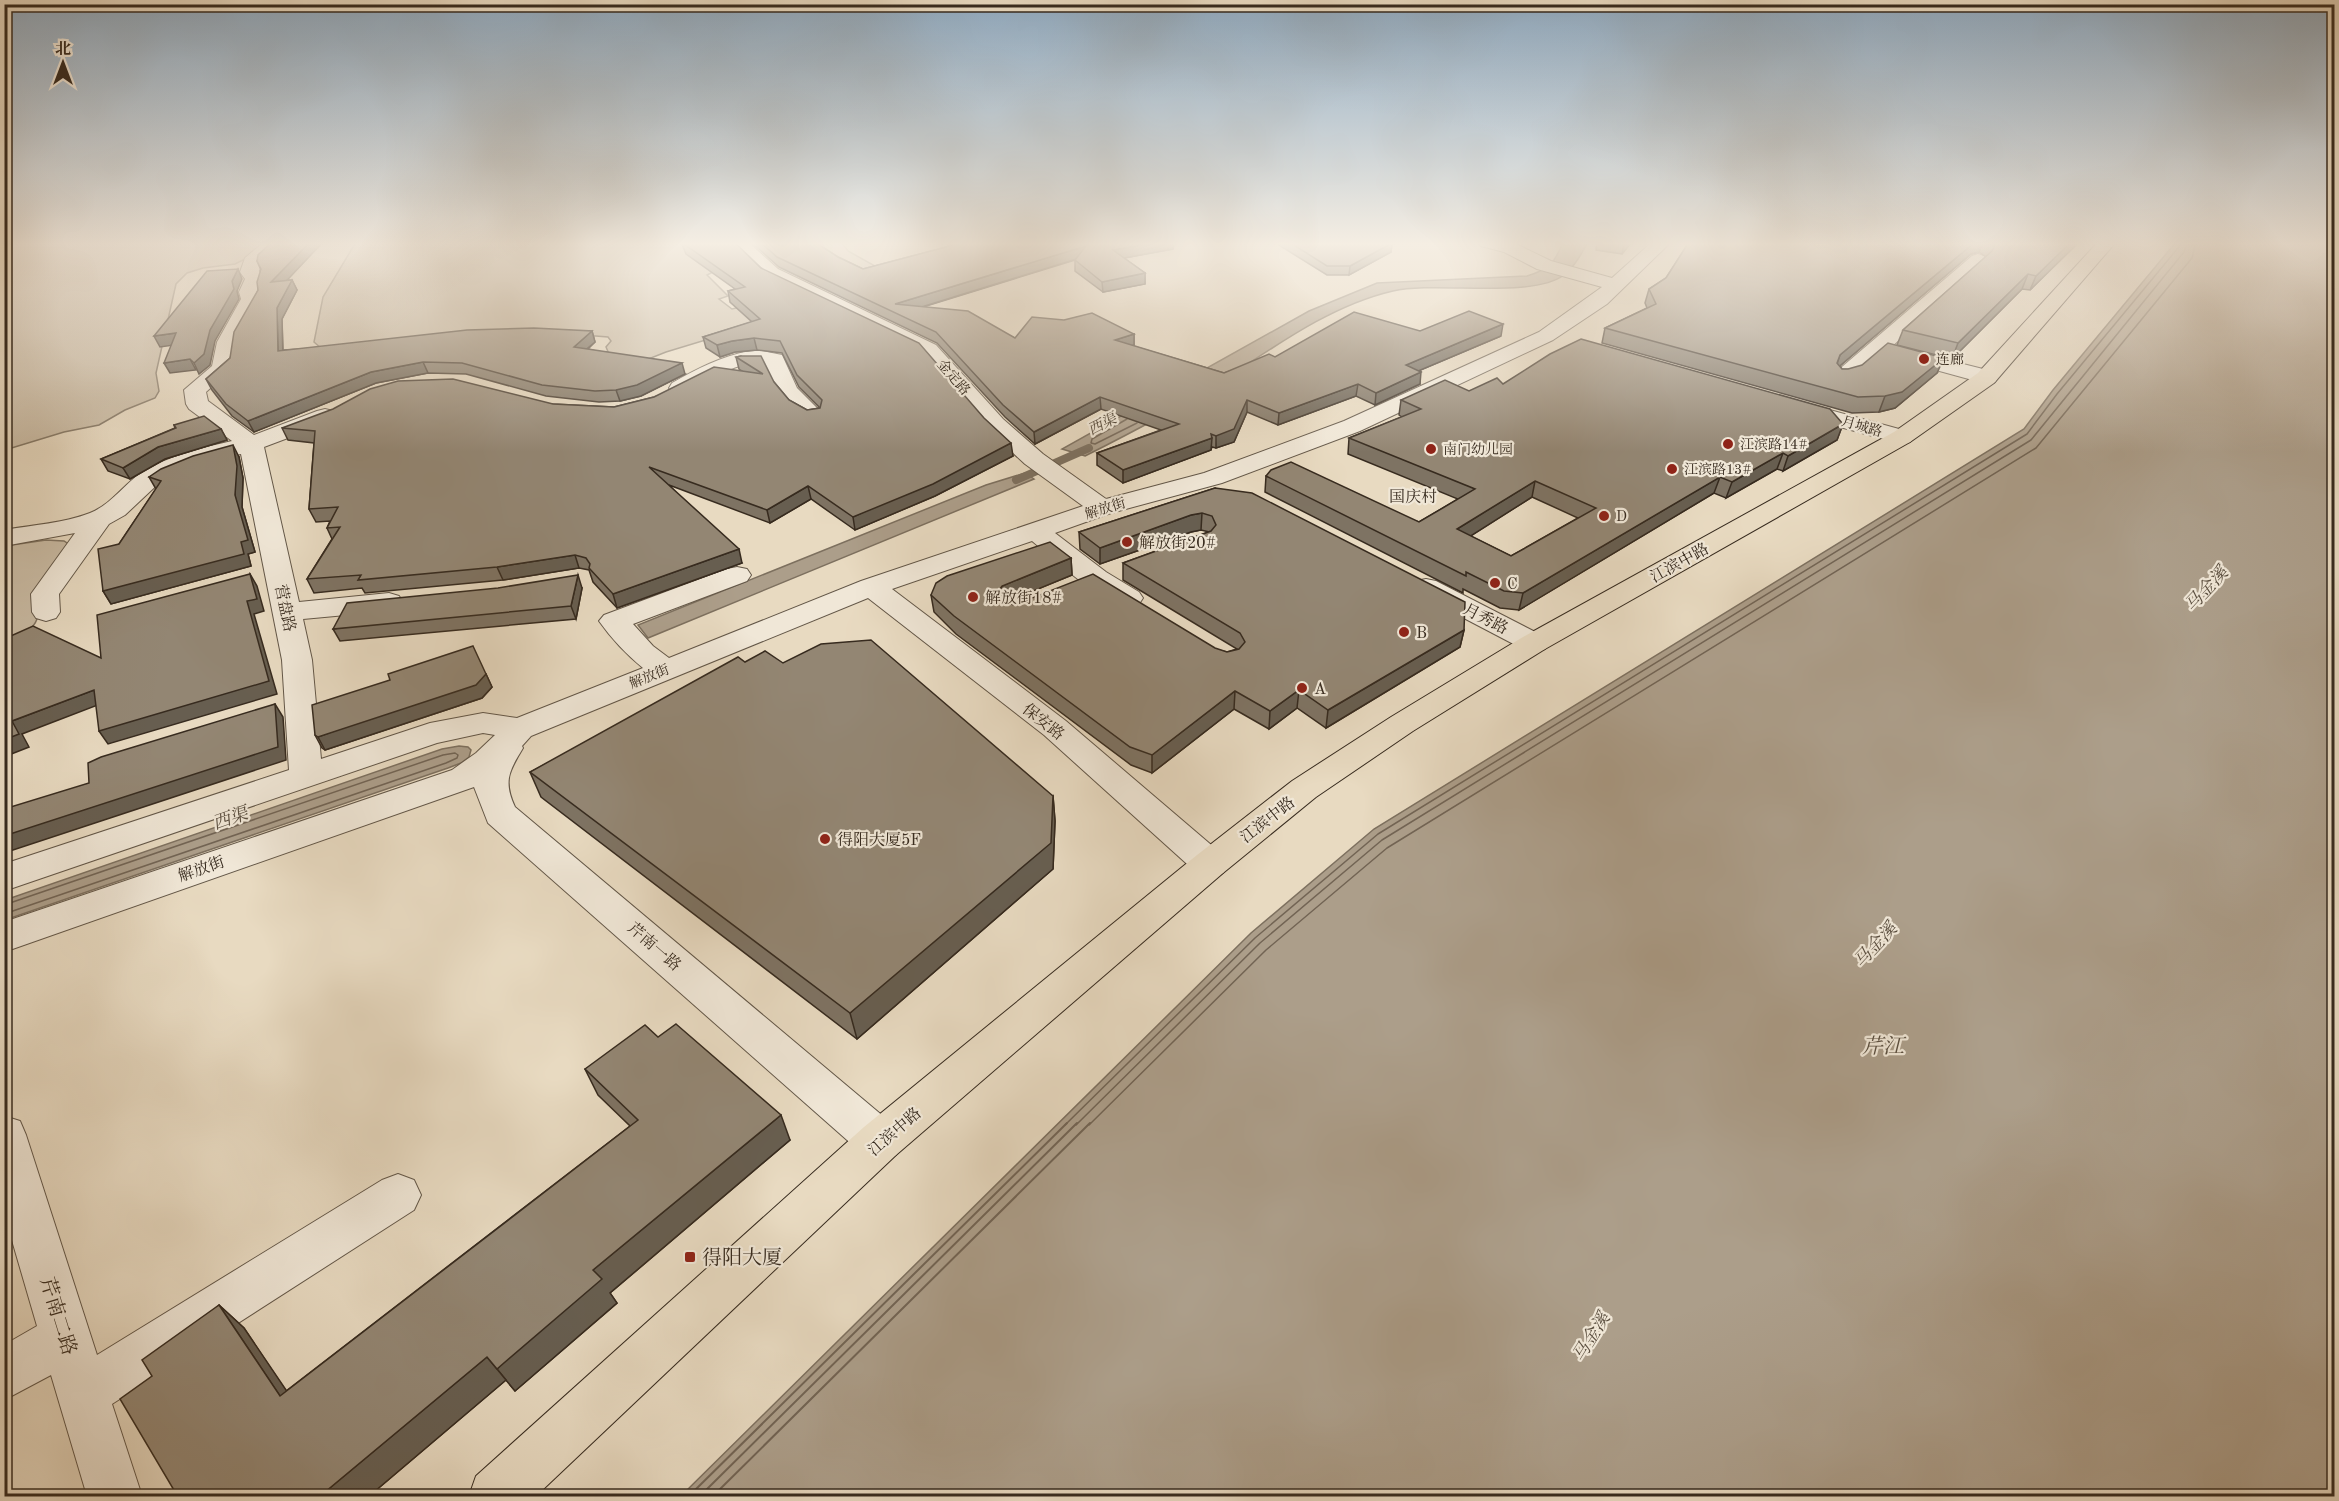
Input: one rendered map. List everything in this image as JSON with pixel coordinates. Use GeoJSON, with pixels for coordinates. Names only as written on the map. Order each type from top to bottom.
{"type":"FeatureCollection","features":[{"type":"Feature","properties":{"kind":"main road","name":"江滨中路"},"geometry":{"type":"LineString","coordinates":[[496,1497],[880,1141],[1210,864],[1304,789],[1534,643],[1902,437],[1987,377],[2045,312]]}},
{"type":"Feature","properties":{"kind":"street"},"geometry":{"type":"LineString","coordinates":[[243,312],[227,342],[222,368],[195,390],[196,404],[251,444]]}},
{"type":"Feature","properties":{"kind":"street","name":"金定路"},"geometry":{"type":"LineString","coordinates":[[852,312],[929,349],[995,424],[1034,459],[1102,508]]}},
{"type":"Feature","properties":{"kind":"street","name":"解放街"},"geometry":{"type":"LineString","coordinates":[[4,937],[464,778],[488,761],[519,729],[871,587],[1102,508],[1213,478],[1352,426],[1546,336],[1582,312]]}},
{"type":"Feature","properties":{"kind":"street"},"geometry":{"type":"LineString","coordinates":[[1844,377],[1921,312]]}},
{"type":"Feature","properties":{"kind":"street"},"geometry":{"type":"LineString","coordinates":[[1546,336],[1572,344]]}},
{"type":"Feature","properties":{"kind":"street"},"geometry":{"type":"LineString","coordinates":[[1879,349],[1987,377]]}},
{"type":"Feature","properties":{"kind":"street"},"geometry":{"type":"LineString","coordinates":[[665,396],[710,371],[737,361],[768,357],[774,360],[787,391],[812,414]]}},
{"type":"Feature","properties":{"kind":"street","name":"月城路"},"geometry":{"type":"LineString","coordinates":[[1778,402],[1902,437]]}},
{"type":"Feature","properties":{"kind":"street"},"geometry":{"type":"LineString","coordinates":[[4,537],[78,525],[100,518],[116,510],[149,479],[165,471],[204,455],[251,444],[342,407]]}},
{"type":"Feature","properties":{"kind":"street","name":"营盘路"},"geometry":{"type":"LineString","coordinates":[[251,444],[266,572],[287,612],[297,660],[306,775]]}},
{"type":"Feature","properties":{"kind":"street"},"geometry":{"type":"LineString","coordinates":[[1213,478],[1241,493]]}},
{"type":"Feature","properties":{"kind":"street"},"geometry":{"type":"LineString","coordinates":[[46,612],[45,594],[100,518]]}},
{"type":"Feature","properties":{"kind":"street"},"geometry":{"type":"LineString","coordinates":[[1036,531],[1096,578],[1146,609]]}},
{"type":"Feature","properties":{"kind":"street"},"geometry":{"type":"LineString","coordinates":[[1065,590],[1127,566]]}},
{"type":"Feature","properties":{"kind":"street","name":"月秀路"},"geometry":{"type":"LineString","coordinates":[[1400,574],[1534,643]]}},
{"type":"Feature","properties":{"kind":"street"},"geometry":{"type":"LineString","coordinates":[[665,670],[642,652],[614,621],[737,575]]}},
{"type":"Feature","properties":{"kind":"street","name":"保安路"},"geometry":{"type":"LineString","coordinates":[[871,587],[1055,728],[1210,864]]}},
{"type":"Feature","properties":{"kind":"street"},"geometry":{"type":"LineString","coordinates":[[287,612],[412,600]]}},
{"type":"Feature","properties":{"kind":"street"},"geometry":{"type":"LineString","coordinates":[[267,709],[300,699]]}},
{"type":"Feature","properties":{"kind":"street"},"geometry":{"type":"LineString","coordinates":[[4,878],[430,734],[483,723],[519,729]]}},
{"type":"Feature","properties":{"kind":"street","name":"芹南一路"},"geometry":{"type":"LineString","coordinates":[[519,729],[495,766],[490,790],[500,814],[880,1141]]}},
{"type":"Feature","properties":{"kind":"street","name":"芹南二路"},"geometry":{"type":"LineString","coordinates":[[4,1135],[114,1497]]}},
{"type":"Feature","properties":{"kind":"street"},"geometry":{"type":"LineString","coordinates":[[83,1393],[398,1195]]}},
{"type":"Feature","properties":{"kind":"street"},"geometry":{"type":"LineString","coordinates":[[4,1374],[66,1338]]}},
{"type":"Feature","properties":{"kind":"shaded area"},"geometry":{"type":"Polygon","coordinates":[[[5,312],[170,312],[156,373],[159,391],[155,398],[125,410],[99,425],[64,432],[5,450],[5,312]]]}},
{"type":"Feature","properties":{"kind":"shaded area"},"geometry":{"type":"Polygon","coordinates":[[[320,312],[753,312],[765,322],[646,360],[609,354],[606,347],[611,341],[608,337],[546,332],[322,349],[314,342],[320,312]]]}},
{"type":"Feature","properties":{"kind":"shaded area"},"geometry":{"type":"Polygon","coordinates":[[[46,540],[64,541],[70,545],[33,612],[37,619],[35,624],[25,632],[6,638],[8,587],[5,585],[5,546],[46,540]]]}},
{"type":"Feature","properties":{"kind":"water"},"geometry":{"type":"Polygon","coordinates":[[[1307,312],[1335,312],[1191,399],[1085,456],[1062,449],[1307,312]]]}},
{"type":"Feature","properties":{"kind":"water","name":"芹江"},"geometry":{"type":"Polygon","coordinates":[[[2118,312],[2334,312],[2334,1496],[681,1496],[1251,933],[1374,829],[2024,429],[2118,312]]]}},
{"type":"Feature","properties":{"kind":"water"},"geometry":{"type":"Polygon","coordinates":[[[1025,473],[1034,479],[648,638],[638,625],[986,485],[1025,473]]]}},
{"type":"Feature","properties":{"kind":"water"},"geometry":{"type":"Polygon","coordinates":[[[468,747],[471,750],[469,757],[448,768],[5,920],[5,900],[442,749],[468,747]]]}},
{"type":"Feature","properties":{"kind":"building"},"geometry":{"type":"Polygon","coordinates":[[[174,312],[221,312],[210,330],[204,354],[194,363],[190,359],[164,363],[176,333],[154,336],[174,312]]]}},
{"type":"Feature","properties":{"kind":"building"},"geometry":{"type":"Polygon","coordinates":[[[245,312],[277,312],[278,351],[467,330],[534,328],[592,331],[574,347],[682,363],[637,385],[616,390],[595,391],[542,385],[462,363],[423,362],[371,372],[248,421],[226,404],[206,379],[230,358],[234,332],[245,312]]]}},
{"type":"Feature","properties":{"kind":"building"},"geometry":{"type":"Polygon","coordinates":[[[752,312],[854,312],[919,343],[984,418],[1011,443],[933,484],[853,517],[808,486],[767,510],[649,467],[739,549],[613,594],[589,568],[590,564],[586,558],[575,555],[497,567],[358,580],[361,575],[307,579],[340,527],[327,528],[338,507],[309,509],[315,431],[282,428],[333,409],[370,389],[398,381],[453,379],[553,404],[614,407],[654,397],[714,367],[763,374],[736,357],[741,356],[761,356],[774,382],[789,400],[807,410],[820,408],[822,400],[797,375],[780,341],[754,338],[717,345],[703,337],[760,319],[752,312]]]}},
{"type":"Feature","properties":{"kind":"building"},"geometry":{"type":"Polygon","coordinates":[[[894,312],[970,312],[1015,338],[1032,317],[1064,320],[1092,313],[1134,334],[1115,340],[1224,373],[1269,354],[1275,357],[1354,312],[1420,331],[1466,312],[1503,324],[1406,365],[1421,372],[1376,393],[1358,384],[1279,413],[1247,400],[1234,429],[1216,436],[1211,434],[1212,438],[1123,470],[1097,453],[1179,424],[1100,397],[1034,432],[1003,405],[936,332],[894,312]]]}},
{"type":"Feature","properties":{"kind":"building"},"geometry":{"type":"Polygon","coordinates":[[[1639,312],[1891,312],[1840,355],[1837,363],[1842,369],[1862,365],[1888,343],[1944,358],[1902,392],[1885,396],[1858,397],[1605,328],[1639,312]]]}},
{"type":"Feature","properties":{"kind":"building"},"geometry":{"type":"Polygon","coordinates":[[[1923,312],[1989,312],[1958,343],[1903,330],[1923,312]]]}},
{"type":"Feature","properties":{"kind":"building"},"geometry":{"type":"Polygon","coordinates":[[[1581,339],[1830,409],[1843,424],[1788,456],[1783,453],[1732,482],[1720,477],[1523,593],[1504,591],[1466,572],[1466,576],[1266,476],[1271,470],[1291,462],[1419,522],[1475,489],[1349,438],[1421,409],[1401,400],[1445,380],[1469,391],[1497,378],[1503,384],[1550,354],[1581,339]],[[1535,481],[1457,529],[1511,556],[1596,508],[1535,481]]]}},
{"type":"Feature","properties":{"kind":"building"},"geometry":{"type":"Polygon","coordinates":[[[204,416],[221,429],[158,447],[123,468],[101,459],[176,428],[174,425],[204,416]]]}},
{"type":"Feature","properties":{"kind":"building"},"geometry":{"type":"Polygon","coordinates":[[[233,445],[237,466],[235,495],[248,540],[241,542],[244,554],[103,591],[98,549],[119,544],[161,481],[149,477],[161,469],[193,456],[233,445]]]}},
{"type":"Feature","properties":{"kind":"building"},"geometry":{"type":"Polygon","coordinates":[[[1215,488],[1252,493],[1465,602],[1464,630],[1328,710],[1299,690],[1270,711],[1235,691],[1152,755],[1130,747],[954,616],[931,595],[936,583],[947,576],[1050,542],[1071,558],[1002,586],[997,593],[1001,601],[1014,605],[1093,574],[1215,648],[1227,652],[1239,649],[1245,642],[1240,633],[1123,563],[1211,531],[1216,525],[1212,516],[1202,513],[1191,515],[1100,548],[1079,532],[1215,488]]]}},
{"type":"Feature","properties":{"kind":"building"},"geometry":{"type":"Polygon","coordinates":[[[250,574],[257,599],[247,601],[269,681],[99,731],[94,690],[12,721],[19,734],[4,740],[4,639],[33,626],[101,658],[97,615],[250,574]]]}},
{"type":"Feature","properties":{"kind":"building"},"geometry":{"type":"Polygon","coordinates":[[[578,575],[571,606],[333,629],[347,603],[498,588],[578,575]]]}},
{"type":"Feature","properties":{"kind":"building","name":"得阳大厦5F"},"geometry":{"type":"Polygon","coordinates":[[[871,640],[1053,796],[1051,843],[850,1013],[530,772],[738,657],[745,662],[765,651],[783,663],[821,644],[871,640]]]}},
{"type":"Feature","properties":{"kind":"building"},"geometry":{"type":"Polygon","coordinates":[[[473,646],[486,674],[476,685],[318,737],[315,735],[312,705],[390,680],[388,674],[473,646]]]}},
{"type":"Feature","properties":{"kind":"building"},"geometry":{"type":"Polygon","coordinates":[[[275,704],[278,747],[4,836],[4,809],[89,783],[88,763],[101,757],[275,704]]]}},
{"type":"Feature","properties":{"kind":"building"},"geometry":{"type":"Polygon","coordinates":[[[676,1024],[781,1115],[593,1270],[602,1279],[497,1369],[487,1357],[319,1497],[178,1497],[120,1399],[152,1376],[142,1360],[219,1305],[280,1396],[638,1120],[585,1069],[645,1025],[658,1037],[676,1024]]]}},
{"type":"Feature","properties":{"kind":"waterway","name":"西渠"},"geometry":{"type":"LineString","coordinates":[[1016,480],[1089,448]]}},
{"type":"Feature","properties":{"kind":"place","name":"连廊"},"geometry":{"type":"Point","coordinates":[1924,359]}},
{"type":"Feature","properties":{"kind":"place","name":"江滨路14#"},"geometry":{"type":"Point","coordinates":[1728,444]}},
{"type":"Feature","properties":{"kind":"place","name":"南门幼儿园"},"geometry":{"type":"Point","coordinates":[1431,449]}},
{"type":"Feature","properties":{"kind":"place","name":"江滨路13#"},"geometry":{"type":"Point","coordinates":[1672,469]}},
{"type":"Feature","properties":{"kind":"place","name":"D"},"geometry":{"type":"Point","coordinates":[1604,516]}},
{"type":"Feature","properties":{"kind":"place","name":"解放街20#"},"geometry":{"type":"Point","coordinates":[1127,542]}},
{"type":"Feature","properties":{"kind":"place","name":"C"},"geometry":{"type":"Point","coordinates":[1495,583]}},
{"type":"Feature","properties":{"kind":"place","name":"解放街18#"},"geometry":{"type":"Point","coordinates":[973,597]}},
{"type":"Feature","properties":{"kind":"place","name":"B"},"geometry":{"type":"Point","coordinates":[1404,632]}},
{"type":"Feature","properties":{"kind":"place","name":"A"},"geometry":{"type":"Point","coordinates":[1302,688]}},
{"type":"Feature","properties":{"kind":"place","name":"得阳大厦5F"},"geometry":{"type":"Point","coordinates":[825,839]}},
{"type":"Feature","properties":{"kind":"place","name":"得阳大厦"},"geometry":{"type":"Point","coordinates":[690,1257]}},
{"type":"Feature","properties":{"kind":"district","name":"国庆村"},"geometry":{"type":"Point","coordinates":[1413,496]}},
{"type":"Feature","properties":{"kind":"water label","name":"马金溪"},"geometry":{"type":"Point","coordinates":[2206,589]}},
{"type":"Feature","properties":{"kind":"water label","name":"马金溪"},"geometry":{"type":"Point","coordinates":[1875,945]}},
{"type":"Feature","properties":{"kind":"water label","name":"马金溪"},"geometry":{"type":"Point","coordinates":[1591,1337]}}]}
